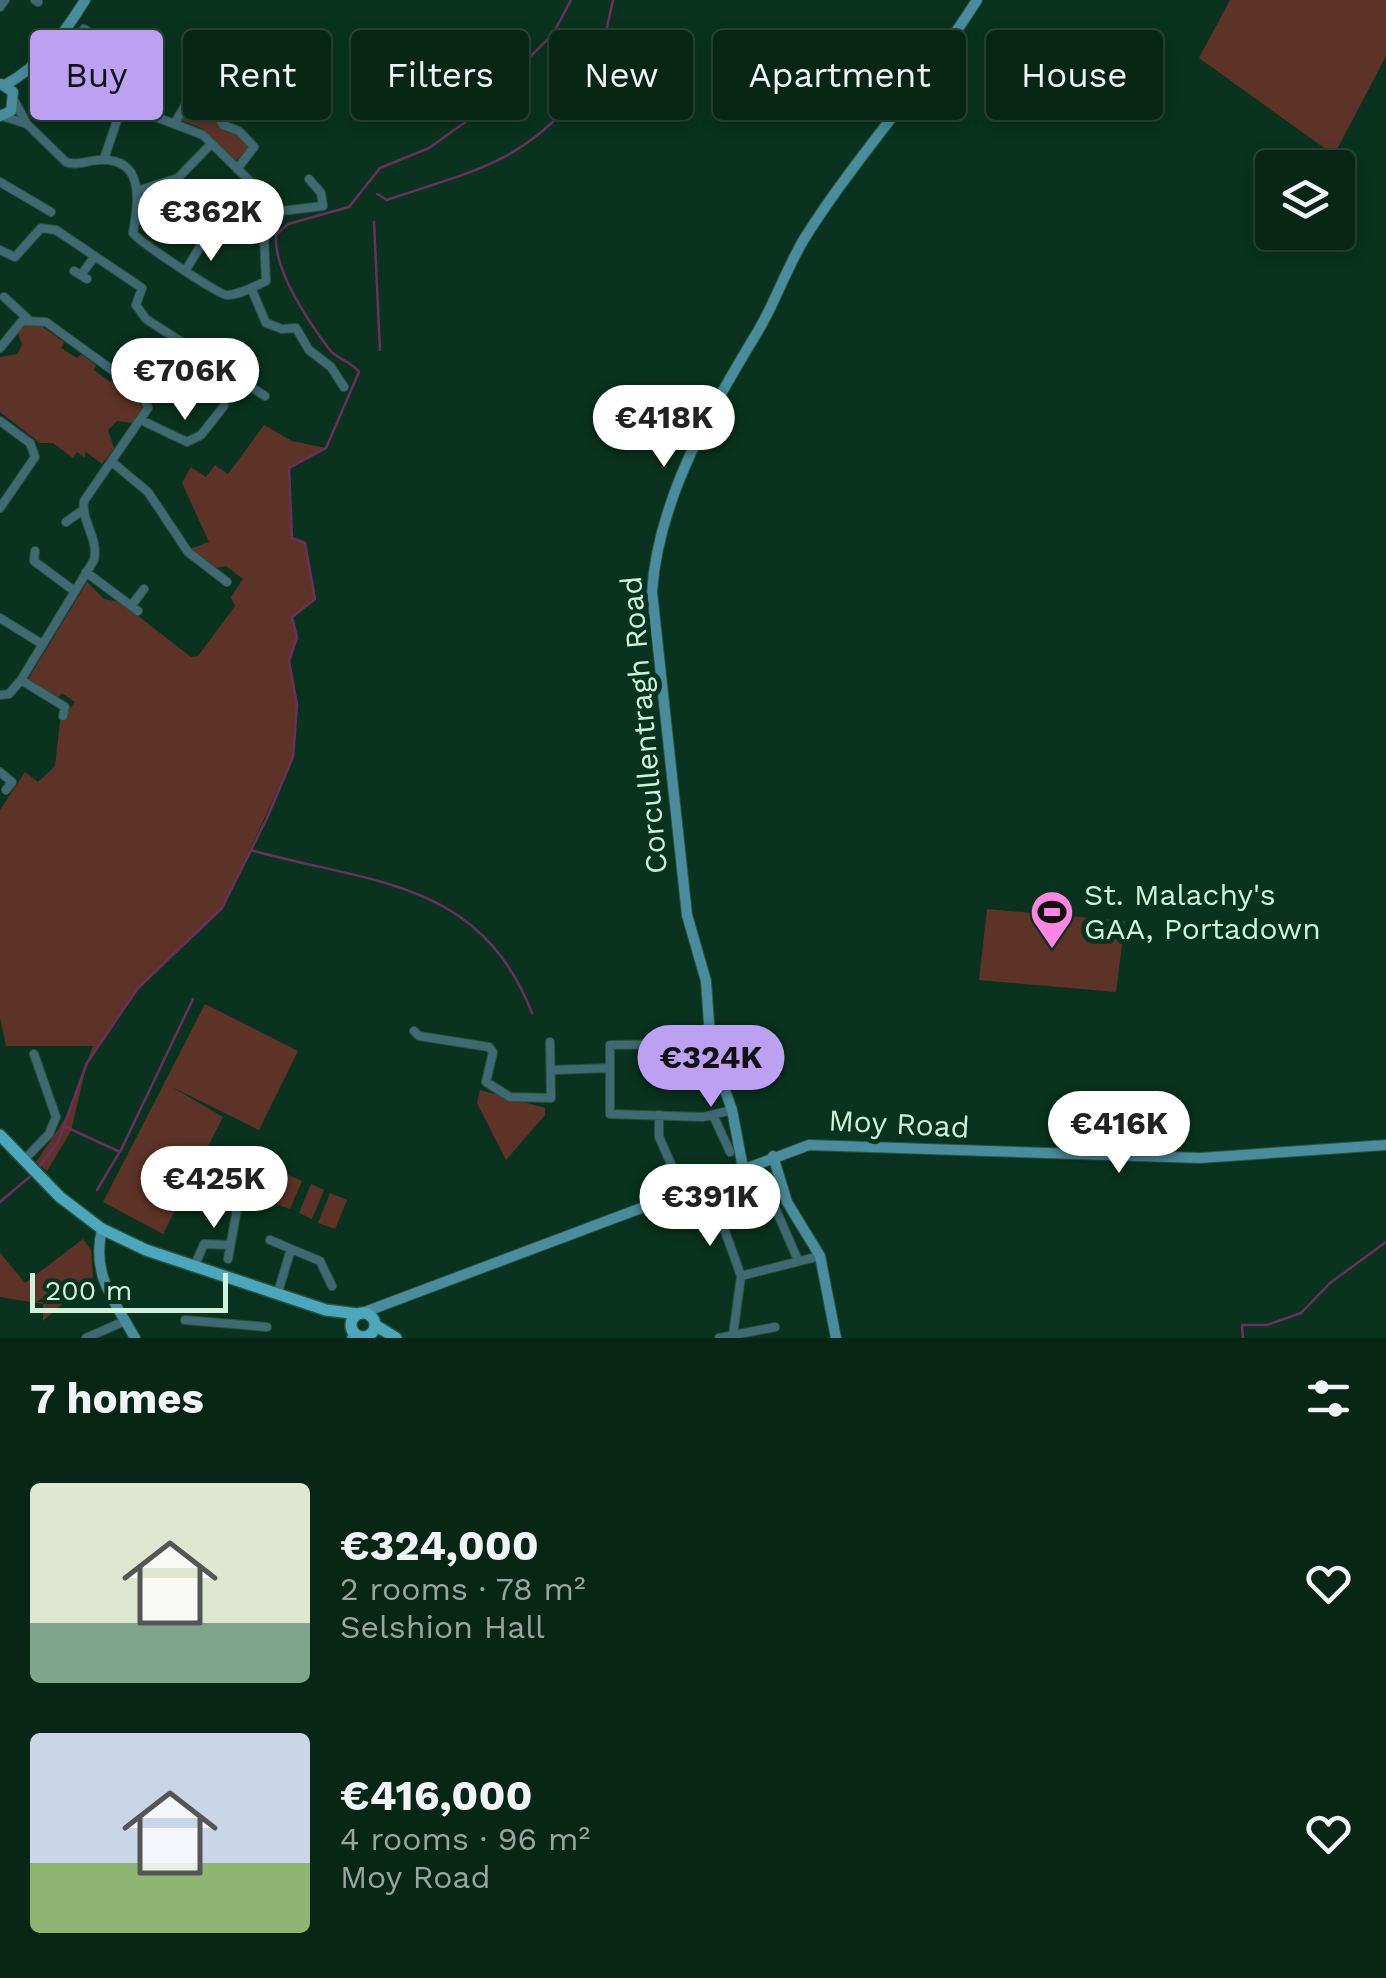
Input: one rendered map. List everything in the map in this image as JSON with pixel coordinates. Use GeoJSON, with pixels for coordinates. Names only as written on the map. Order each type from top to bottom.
{"type":"FeatureCollection","features":[{"type":"Feature","properties":{"kind":"main road"},"geometry":{"type":"LineString","coordinates":[[2,1139],[102,1230],[146,1250],[326,1310],[366,1333],[396,1338]]}},
{"type":"Feature","properties":{"kind":"main road"},"geometry":{"type":"LineString","coordinates":[[326,1310],[360,1314]]}},
{"type":"Feature","properties":{"kind":"main road"},"geometry":{"type":"LineString","coordinates":[[360,1314],[366,1333]]}},
{"type":"Feature","properties":{"kind":"main road"},"geometry":{"type":"LineString","coordinates":[[360,1314],[366,1333]]}},
{"type":"Feature","properties":{"kind":"street"},"geometry":{"type":"LineString","coordinates":[[0,8],[6,0]]}},
{"type":"Feature","properties":{"kind":"street"},"geometry":{"type":"LineString","coordinates":[[85,0],[57,40],[24,74],[2,84],[15,99],[27,124],[72,165],[104,159],[130,171],[140,190],[133,236],[187,268],[220,294],[251,288],[268,279],[262,193],[211,144],[163,117]]}},
{"type":"Feature","properties":{"kind":"street","name":"Corcullentragh Road"},"geometry":{"type":"LineString","coordinates":[[743,1168],[732,1110],[710,1044],[706,982],[687,914],[681,873],[652,592],[660,538],[721,392],[784,288],[804,240],[977,0]]}},
{"type":"Feature","properties":{"kind":"street"},"geometry":{"type":"LineString","coordinates":[[24,74],[15,99],[1,116],[27,124]]}},
{"type":"Feature","properties":{"kind":"street"},"geometry":{"type":"LineString","coordinates":[[176,121],[191,95],[213,108],[223,125],[240,131],[254,146],[237,168]]}},
{"type":"Feature","properties":{"kind":"street"},"geometry":{"type":"LineString","coordinates":[[104,159],[115,120]]}},
{"type":"Feature","properties":{"kind":"street"},"geometry":{"type":"LineString","coordinates":[[140,190],[178,178],[211,144]]}},
{"type":"Feature","properties":{"kind":"street"},"geometry":{"type":"LineString","coordinates":[[178,178],[208,232],[187,268]]}},
{"type":"Feature","properties":{"kind":"street"},"geometry":{"type":"LineString","coordinates":[[265,213],[323,206],[322,192],[308,180]]}},
{"type":"Feature","properties":{"kind":"street"},"geometry":{"type":"LineString","coordinates":[[0,182],[51,212]]}},
{"type":"Feature","properties":{"kind":"street"},"geometry":{"type":"LineString","coordinates":[[0,250],[15,258],[45,227],[142,288],[136,305],[139,313],[265,396]]}},
{"type":"Feature","properties":{"kind":"street"},"geometry":{"type":"LineString","coordinates":[[81,275],[95,256]]}},
{"type":"Feature","properties":{"kind":"street"},"geometry":{"type":"LineString","coordinates":[[251,288],[266,323],[282,329],[296,328],[309,350],[344,383],[350,372]]}},
{"type":"Feature","properties":{"kind":"street"},"geometry":{"type":"LineString","coordinates":[[0,696],[9,694],[21,680],[94,560],[96,542],[83,510],[86,497],[143,421],[148,408],[141,391],[46,322],[28,319],[4,297]]}},
{"type":"Feature","properties":{"kind":"street"},"geometry":{"type":"LineString","coordinates":[[0,348],[16,326],[28,319]]}},
{"type":"Feature","properties":{"kind":"street"},"geometry":{"type":"LineString","coordinates":[[143,421],[187,442],[202,436],[224,406]]}},
{"type":"Feature","properties":{"kind":"street"},"geometry":{"type":"LineString","coordinates":[[0,421],[30,443],[35,457],[0,508]]}},
{"type":"Feature","properties":{"kind":"street"},"geometry":{"type":"LineString","coordinates":[[112,462],[148,492],[188,552],[227,582]]}},
{"type":"Feature","properties":{"kind":"street"},"geometry":{"type":"LineString","coordinates":[[66,522],[83,510]]}},
{"type":"Feature","properties":{"kind":"street"},"geometry":{"type":"LineString","coordinates":[[35,550],[34,561],[73,590]]}},
{"type":"Feature","properties":{"kind":"street"},"geometry":{"type":"LineString","coordinates":[[86,572],[135,608],[144,589]]}},
{"type":"Feature","properties":{"kind":"street"},"geometry":{"type":"LineString","coordinates":[[0,618],[42,644]]}},
{"type":"Feature","properties":{"kind":"street"},"geometry":{"type":"LineString","coordinates":[[21,680],[64,707],[63,716]]}},
{"type":"Feature","properties":{"kind":"street"},"geometry":{"type":"LineString","coordinates":[[0,772],[12,782],[6,790]]}},
{"type":"Feature","properties":{"kind":"street"},"geometry":{"type":"LineString","coordinates":[[417,1038],[489,1047],[493,1052],[486,1075],[489,1086],[516,1098],[551,1103],[550,1042]]}},
{"type":"Feature","properties":{"kind":"street"},"geometry":{"type":"LineString","coordinates":[[686,1044],[610,1045],[610,1118],[712,1115],[732,1110]]}},
{"type":"Feature","properties":{"kind":"street"},"geometry":{"type":"LineString","coordinates":[[28,1164],[56,1117],[34,1054]]}},
{"type":"Feature","properties":{"kind":"street"},"geometry":{"type":"LineString","coordinates":[[552,1070],[609,1068]]}},
{"type":"Feature","properties":{"kind":"street"},"geometry":{"type":"LineString","coordinates":[[659,1115],[659,1137],[676,1174],[684,1168]]}},
{"type":"Feature","properties":{"kind":"street"},"geometry":{"type":"LineString","coordinates":[[712,1115],[730,1152]]}},
{"type":"Feature","properties":{"kind":"street","name":"Moy Road"},"geometry":{"type":"LineString","coordinates":[[360,1314],[773,1156],[826,1144],[1200,1158],[1386,1145]]}},
{"type":"Feature","properties":{"kind":"street"},"geometry":{"type":"LineString","coordinates":[[773,1156],[787,1202],[820,1256],[836,1338]]}},
{"type":"Feature","properties":{"kind":"street"},"geometry":{"type":"LineString","coordinates":[[763,1192],[798,1260]]}},
{"type":"Feature","properties":{"kind":"street"},"geometry":{"type":"LineString","coordinates":[[728,1210],[717,1209],[741,1276],[733,1336]]}},
{"type":"Feature","properties":{"kind":"street"},"geometry":{"type":"LineString","coordinates":[[223,1214],[236,1212],[228,1260]]}},
{"type":"Feature","properties":{"kind":"street"},"geometry":{"type":"LineString","coordinates":[[102,1230],[97,1266],[135,1338]]}},
{"type":"Feature","properties":{"kind":"street"},"geometry":{"type":"LineString","coordinates":[[270,1240],[320,1261],[330,1282],[319,1284]]}},
{"type":"Feature","properties":{"kind":"street"},"geometry":{"type":"LineString","coordinates":[[195,1265],[204,1244],[230,1245]]}},
{"type":"Feature","properties":{"kind":"street"},"geometry":{"type":"LineString","coordinates":[[278,1292],[291,1249]]}},
{"type":"Feature","properties":{"kind":"street"},"geometry":{"type":"LineString","coordinates":[[741,1276],[820,1256]]}},
{"type":"Feature","properties":{"kind":"street"},"geometry":{"type":"LineString","coordinates":[[366,1333],[380,1308]]}},
{"type":"Feature","properties":{"kind":"street"},"geometry":{"type":"LineString","coordinates":[[185,1320],[267,1327]]}},
{"type":"Feature","properties":{"kind":"street"},"geometry":{"type":"LineString","coordinates":[[86,1338],[126,1321]]}},
{"type":"Feature","properties":{"kind":"street"},"geometry":{"type":"LineString","coordinates":[[219,1338],[220,1323]]}},
{"type":"Feature","properties":{"kind":"street"},"geometry":{"type":"LineString","coordinates":[[719,1338],[775,1328]]}},
{"type":"Feature","properties":{"kind":"shaded area"},"geometry":{"type":"Polygon","coordinates":[[[1230,0],[1386,0],[1386,56],[1337,150],[1327,150],[1199,58],[1230,0]]]}},
{"type":"Feature","properties":{"kind":"shaded area"},"geometry":{"type":"Polygon","coordinates":[[[183,114],[183,120],[224,120],[249,147],[236,161],[201,128],[181,120],[183,114]]]}},
{"type":"Feature","properties":{"kind":"shaded area"},"geometry":{"type":"Polygon","coordinates":[[[29,323],[40,325],[64,342],[61,348],[77,358],[81,354],[110,382],[114,378],[133,392],[142,408],[133,423],[117,421],[108,430],[114,448],[102,464],[85,451],[85,458],[77,452],[73,458],[53,443],[40,443],[0,412],[0,357],[17,354],[22,345],[17,331],[29,323]]]}},
{"type":"Feature","properties":{"kind":"shaded area"},"geometry":{"type":"Polygon","coordinates":[[[264,425],[292,441],[326,448],[290,469],[292,537],[305,543],[315,599],[292,617],[297,637],[289,661],[297,705],[293,757],[222,908],[138,988],[87,1063],[71,1131],[47,1171],[36,1162],[65,1119],[93,1046],[6,1046],[0,1018],[0,810],[25,772],[38,782],[55,766],[60,721],[75,702],[62,693],[56,700],[27,681],[87,582],[104,599],[120,602],[191,657],[198,656],[235,606],[231,597],[243,579],[226,566],[215,568],[190,549],[209,542],[182,483],[191,467],[206,477],[215,465],[228,474],[264,425]]]}},
{"type":"Feature","properties":{"kind":"shaded area","name":"St. Malachy's GAA, Portadown"},"geometry":{"type":"Polygon","coordinates":[[[987,909],[1125,921],[1116,992],[979,980],[987,909]]]}},
{"type":"Feature","properties":{"kind":"shaded area"},"geometry":{"type":"Polygon","coordinates":[[[205,1004],[298,1051],[259,1130],[172,1087],[223,1117],[163,1234],[103,1202],[205,1004]]]}},
{"type":"Feature","properties":{"kind":"shaded area"},"geometry":{"type":"Polygon","coordinates":[[[480,1090],[545,1108],[545,1115],[506,1160],[477,1103],[480,1090]]]}},
{"type":"Feature","properties":{"kind":"shaded area"},"geometry":{"type":"Polygon","coordinates":[[[288,1175],[302,1181],[290,1209],[276,1204],[288,1175]]]}},
{"type":"Feature","properties":{"kind":"shaded area"},"geometry":{"type":"Polygon","coordinates":[[[311,1184],[324,1190],[312,1219],[299,1213],[311,1184]]]}},
{"type":"Feature","properties":{"kind":"shaded area"},"geometry":{"type":"Polygon","coordinates":[[[330,1193],[347,1200],[335,1229],[318,1223],[330,1193]]]}},
{"type":"Feature","properties":{"kind":"shaded area"},"geometry":{"type":"Polygon","coordinates":[[[83,1239],[91,1250],[93,1277],[43,1321],[43,1304],[0,1297],[0,1253],[25,1283],[83,1239]]]}},
{"type":"Feature","properties":{"kind":"waterway"},"geometry":{"type":"LineString","coordinates":[[38,1168],[58,1142],[87,1063],[138,988],[222,908],[293,757],[297,705],[289,661],[297,637],[292,617],[315,599],[305,543],[292,538],[289,468],[326,448],[359,372],[332,353],[303,310],[280,264],[276,235],[288,224],[349,207],[380,168],[429,148],[464,123],[553,34],[571,0]]}},
{"type":"Feature","properties":{"kind":"waterway"},"geometry":{"type":"LineString","coordinates":[[606,30],[613,0]]}},
{"type":"Feature","properties":{"kind":"waterway"},"geometry":{"type":"LineString","coordinates":[[377,194],[387,200],[486,166],[529,142],[554,120]]}},
{"type":"Feature","properties":{"kind":"waterway"},"geometry":{"type":"LineString","coordinates":[[374,222],[380,350]]}},
{"type":"Feature","properties":{"kind":"waterway"},"geometry":{"type":"LineString","coordinates":[[251,850],[378,881],[451,911],[482,935],[510,969],[532,1013]]}},
{"type":"Feature","properties":{"kind":"waterway"},"geometry":{"type":"LineString","coordinates":[[66,1127],[120,1152],[193,999]]}},
{"type":"Feature","properties":{"kind":"waterway"},"geometry":{"type":"LineString","coordinates":[[97,1190],[119,1153]]}},
{"type":"Feature","properties":{"kind":"waterway"},"geometry":{"type":"LineString","coordinates":[[0,1202],[33,1174]]}},
{"type":"Feature","properties":{"kind":"waterway"},"geometry":{"type":"LineString","coordinates":[[1243,1338],[1242,1325],[1267,1325],[1301,1313],[1330,1283],[1386,1242]]}},
{"type":"Feature","properties":{"kind":"place","name":"St. Malachy's GAA, Portadown"},"geometry":{"type":"Point","coordinates":[1052,950]}}]}
